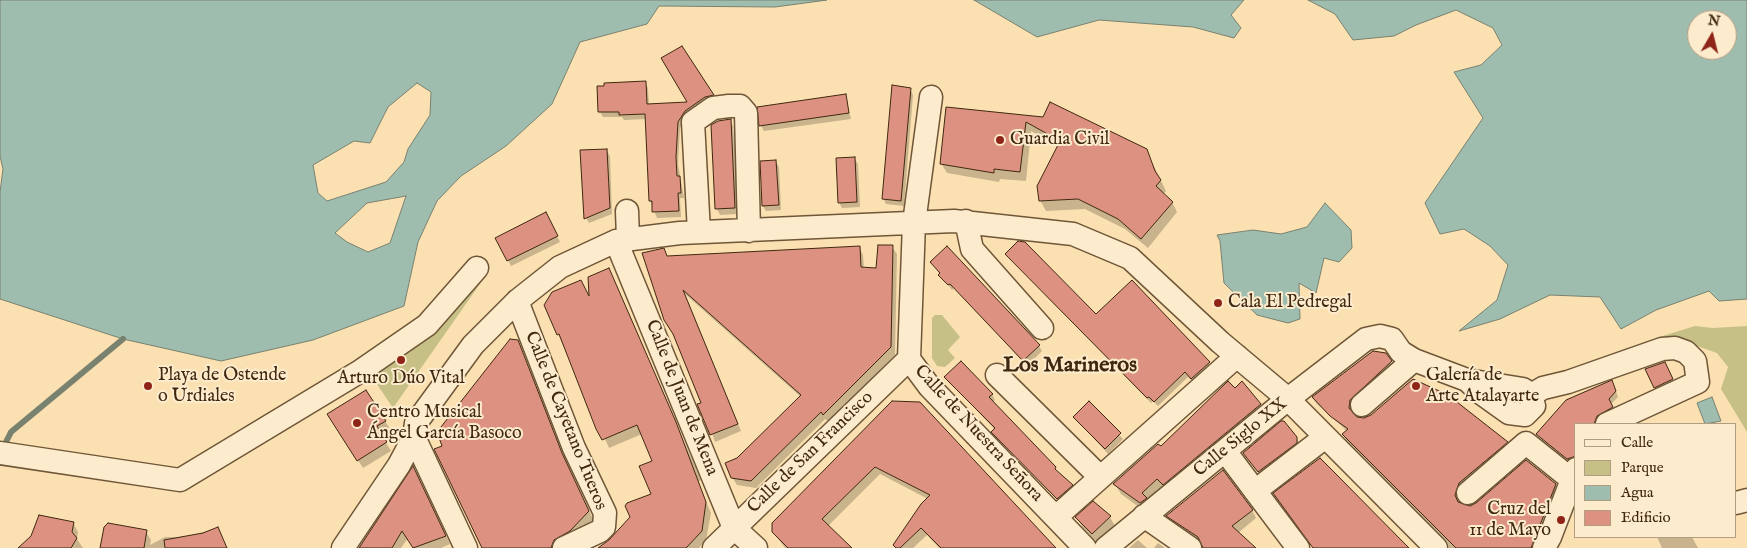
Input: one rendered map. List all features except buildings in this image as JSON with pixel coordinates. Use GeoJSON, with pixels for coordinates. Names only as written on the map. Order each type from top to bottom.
{"type":"FeatureCollection","features":[{"type":"Feature","properties":{"kind":"street","name":"Calle de Nuestra Señora"},"geometry":{"type":"LineString","coordinates":[[931,97],[914,223],[909,359],[929,386],[1084,548]]}},
{"type":"Feature","properties":{"kind":"street"},"geometry":{"type":"LineString","coordinates":[[699,232],[693,122],[713,108],[728,106],[740,106],[746,113],[749,231]]}},
{"type":"Feature","properties":{"kind":"street","name":"Calle de Juan de Mena"},"geometry":{"type":"LineString","coordinates":[[626,211],[622,240],[734,528],[756,548]]}},
{"type":"Feature","properties":{"kind":"street"},"geometry":{"type":"LineString","coordinates":[[966,221],[972,249],[1042,328]]}},
{"type":"Feature","properties":{"kind":"street"},"geometry":{"type":"LineString","coordinates":[[343,548],[400,465],[414,437],[416,423],[473,345],[517,301],[560,267],[622,240],[699,232],[966,221],[1060,232],[1085,238],[1118,252],[1141,268],[1237,356],[1288,399],[1324,438],[1426,539]]}},
{"type":"Feature","properties":{"kind":"street"},"geometry":{"type":"LineString","coordinates":[[6,454],[180,480],[358,372],[427,325],[477,268]]}},
{"type":"Feature","properties":{"kind":"street","name":"Calle de Cayetano Tueros"},"geometry":{"type":"LineString","coordinates":[[517,301],[574,448],[605,513],[604,527],[600,531],[564,548]]}},
{"type":"Feature","properties":{"kind":"street","name":"Calle Siglo XX"},"geometry":{"type":"LineString","coordinates":[[1106,548],[1288,399],[1366,339],[1380,336],[1392,339],[1401,352],[1414,360]]}},
{"type":"Feature","properties":{"kind":"street"},"geometry":{"type":"LineString","coordinates":[[1362,405],[1414,360],[1468,380],[1498,407],[1517,416],[1525,415],[1530,411],[1534,406],[1531,395],[1544,388],[1568,382],[1662,348],[1675,348],[1686,352],[1695,361],[1698,382],[1689,388],[1608,423]]}},
{"type":"Feature","properties":{"kind":"street"},"geometry":{"type":"LineString","coordinates":[[1056,517],[1237,356]]}},
{"type":"Feature","properties":{"kind":"street","name":"Calle de San Francisco"},"geometry":{"type":"LineString","coordinates":[[714,548],[909,359]]}},
{"type":"Feature","properties":{"kind":"street"},"geometry":{"type":"LineString","coordinates":[[997,375],[1100,477]]}},
{"type":"Feature","properties":{"kind":"street"},"geometry":{"type":"LineString","coordinates":[[414,437],[466,548]]}},
{"type":"Feature","properties":{"kind":"street"},"geometry":{"type":"LineString","coordinates":[[1254,490],[1324,438]]}},
{"type":"Feature","properties":{"kind":"street"},"geometry":{"type":"LineString","coordinates":[[1468,493],[1526,443],[1574,474],[1566,523],[1544,548]]}},
{"type":"Feature","properties":{"kind":"street"},"geometry":{"type":"LineString","coordinates":[[1224,451],[1298,548]]}},
{"type":"Feature","properties":{"kind":"street"},"geometry":{"type":"LineString","coordinates":[[1144,516],[1190,548]]}},
{"type":"Feature","properties":{"kind":"green space"},"geometry":{"type":"Polygon","coordinates":[[[481,272],[482,281],[393,408],[368,371],[481,272]]]}},
{"type":"Feature","properties":{"kind":"green space"},"geometry":{"type":"Polygon","coordinates":[[[935,315],[942,315],[960,337],[948,350],[955,358],[945,367],[937,366],[932,358],[932,318],[935,315]]]}},
{"type":"Feature","properties":{"kind":"green space"},"geometry":{"type":"Polygon","coordinates":[[[1695,326],[1713,328],[1747,326],[1747,432],[1721,389],[1728,367],[1717,353],[1683,341],[1656,338],[1695,326]]]}},
{"type":"Feature","properties":{"kind":"water"},"geometry":{"type":"Polygon","coordinates":[[[0,0],[827,0],[775,7],[659,6],[647,24],[580,42],[552,104],[506,146],[461,176],[437,201],[418,242],[404,306],[313,340],[221,361],[123,339],[0,299],[0,192],[3,169],[0,156],[0,0]],[[417,83],[388,107],[370,143],[354,141],[313,165],[318,193],[327,201],[386,182],[404,162],[408,149],[430,115],[431,92],[417,83]],[[406,196],[367,203],[335,233],[347,242],[368,252],[390,243],[406,196]]]}},
{"type":"Feature","properties":{"kind":"water"},"geometry":{"type":"Polygon","coordinates":[[[974,0],[1244,0],[1231,15],[1241,28],[1234,38],[1193,27],[1099,20],[1037,37],[974,0]]]}},
{"type":"Feature","properties":{"kind":"water"},"geometry":{"type":"Polygon","coordinates":[[[1308,0],[1747,0],[1747,299],[1719,301],[1709,291],[1656,310],[1621,329],[1600,297],[1550,295],[1500,319],[1459,331],[1497,300],[1508,265],[1490,246],[1464,229],[1440,234],[1425,203],[1483,118],[1454,72],[1481,65],[1502,45],[1493,28],[1456,10],[1416,25],[1394,36],[1353,40],[1335,14],[1308,0]]]}},
{"type":"Feature","properties":{"kind":"water"},"geometry":{"type":"Polygon","coordinates":[[[1325,203],[1351,230],[1352,248],[1339,262],[1324,258],[1316,293],[1299,283],[1300,319],[1288,323],[1257,315],[1224,283],[1220,241],[1217,235],[1253,230],[1281,234],[1307,227],[1325,203]]]}},
{"type":"Feature","properties":{"kind":"water"},"geometry":{"type":"Polygon","coordinates":[[[1712,397],[1721,421],[1705,423],[1697,403],[1712,397]]]}},
{"type":"Feature","properties":{"kind":"waterway"},"geometry":{"type":"LineString","coordinates":[[3,448],[11,432],[123,339]]}},
{"type":"Feature","properties":{"kind":"place","name":"Guardia Civil"},"geometry":{"type":"Point","coordinates":[1000,140]}},
{"type":"Feature","properties":{"kind":"place","name":"Cala El Pedregal"},"geometry":{"type":"Point","coordinates":[1218,303]}},
{"type":"Feature","properties":{"kind":"place","name":"Arturo Dúo Vital"},"geometry":{"type":"Point","coordinates":[401,360]}},
{"type":"Feature","properties":{"kind":"place","name":"Playa de Ostende o Urdiales"},"geometry":{"type":"Point","coordinates":[148,386]}},
{"type":"Feature","properties":{"kind":"place","name":"Galería de Arte Atalayarte"},"geometry":{"type":"Point","coordinates":[1416,386]}},
{"type":"Feature","properties":{"kind":"place","name":"Centro Musical Ángel García Basoco"},"geometry":{"type":"Point","coordinates":[357,423]}},
{"type":"Feature","properties":{"kind":"place","name":"Cruz del 11 de Mayo"},"geometry":{"type":"Point","coordinates":[1561,520]}},
{"type":"Feature","properties":{"kind":"district","name":"Los Marineros"},"geometry":{"type":"Point","coordinates":[1070,366]}}]}
